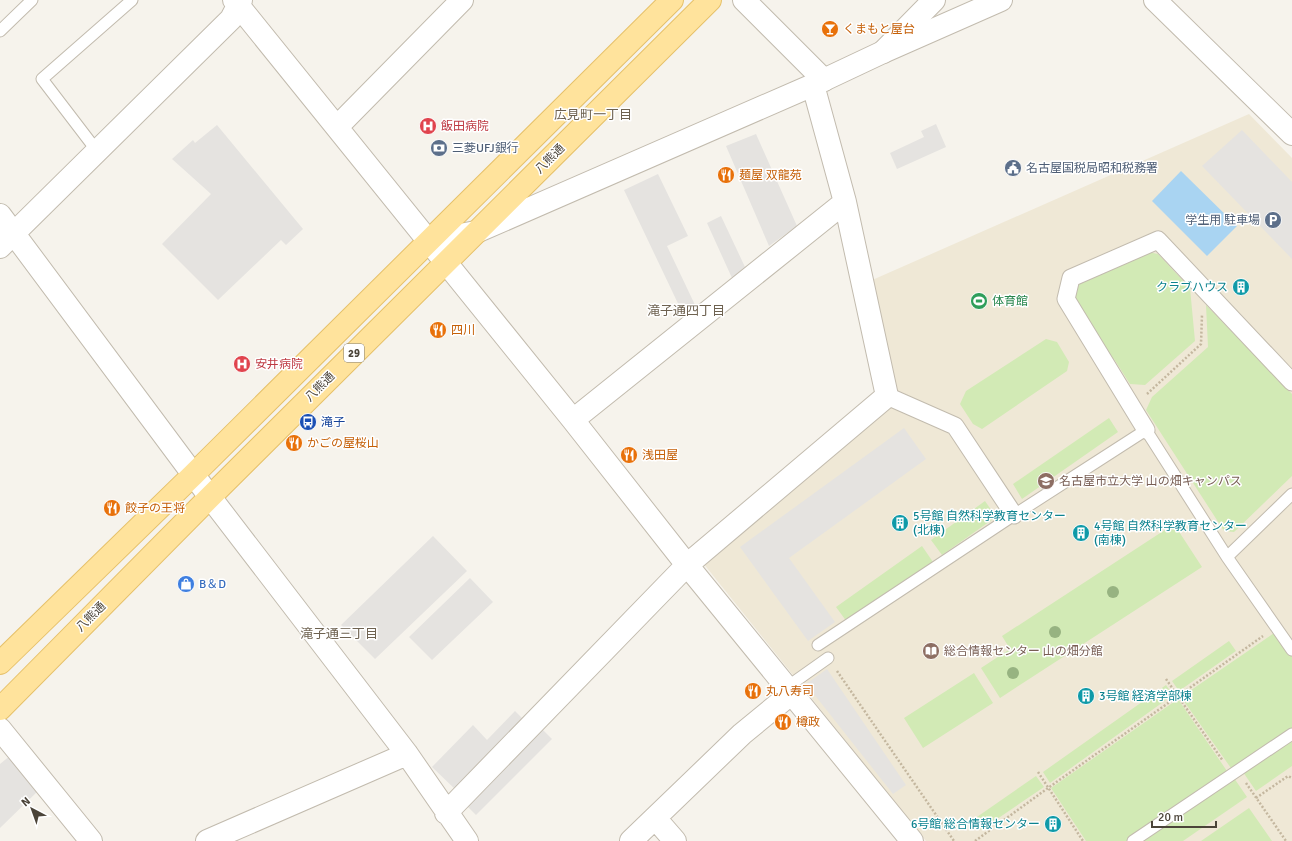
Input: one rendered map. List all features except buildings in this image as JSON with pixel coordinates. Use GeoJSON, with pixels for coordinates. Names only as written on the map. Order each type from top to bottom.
{"type":"FeatureCollection","features":[{"type":"Feature","properties":{"kind":"main road","name":"29"},"geometry":{"type":"LineString","coordinates":[[0,663],[193,475],[672,0]]}},
{"type":"Feature","properties":{"kind":"main road","name":"八熊通"},"geometry":{"type":"LineString","coordinates":[[0,709],[445,262],[710,0]]}},
{"type":"Feature","properties":{"kind":"street"},"geometry":{"type":"LineString","coordinates":[[337,127],[462,0]]}},
{"type":"Feature","properties":{"kind":"street"},"geometry":{"type":"LineString","coordinates":[[744,0],[819,83],[887,396]]}},
{"type":"Feature","properties":{"kind":"street"},"geometry":{"type":"LineString","coordinates":[[883,52],[934,0]]}},
{"type":"Feature","properties":{"kind":"street"},"geometry":{"type":"LineString","coordinates":[[428,241],[476,232],[819,83],[883,52],[1001,0]]}},
{"type":"Feature","properties":{"kind":"street"},"geometry":{"type":"LineString","coordinates":[[1155,0],[1292,134]]}},
{"type":"Feature","properties":{"kind":"street"},"geometry":{"type":"LineString","coordinates":[[7,240],[231,19],[238,2],[428,241],[573,420],[687,565],[912,841]]}},
{"type":"Feature","properties":{"kind":"street"},"geometry":{"type":"LineString","coordinates":[[573,420],[844,202]]}},
{"type":"Feature","properties":{"kind":"street"},"geometry":{"type":"LineString","coordinates":[[0,215],[7,240],[193,475],[407,754],[466,841]]}},
{"type":"Feature","properties":{"kind":"street"},"geometry":{"type":"LineString","coordinates":[[1146,430],[1066,299],[1071,278],[1158,240],[1292,382]]}},
{"type":"Feature","properties":{"kind":"street"},"geometry":{"type":"LineString","coordinates":[[887,396],[955,426],[1014,515]]}},
{"type":"Feature","properties":{"kind":"street"},"geometry":{"type":"LineString","coordinates":[[446,813],[687,565],[887,396]]}},
{"type":"Feature","properties":{"kind":"street"},"geometry":{"type":"LineString","coordinates":[[631,841],[789,690]]}},
{"type":"Feature","properties":{"kind":"street"},"geometry":{"type":"LineString","coordinates":[[0,729],[91,841]]}},
{"type":"Feature","properties":{"kind":"street"},"geometry":{"type":"LineString","coordinates":[[207,841],[407,754]]}},
{"type":"Feature","properties":{"kind":"street"},"geometry":{"type":"LineString","coordinates":[[655,818],[675,841]]}},
{"type":"Feature","properties":{"kind":"lane"},"geometry":{"type":"LineString","coordinates":[[0,31],[32,0]]}},
{"type":"Feature","properties":{"kind":"lane"},"geometry":{"type":"LineString","coordinates":[[97,151],[42,79],[132,0]]}},
{"type":"Feature","properties":{"kind":"lane"},"geometry":{"type":"LineString","coordinates":[[818,645],[1014,515],[1146,430],[1227,557],[1292,650]]}},
{"type":"Feature","properties":{"kind":"lane"},"geometry":{"type":"LineString","coordinates":[[1227,557],[1292,494]]}},
{"type":"Feature","properties":{"kind":"lane"},"geometry":{"type":"LineString","coordinates":[[789,690],[828,658]]}},
{"type":"Feature","properties":{"kind":"lane"},"geometry":{"type":"LineString","coordinates":[[1133,841],[1292,734]]}},
{"type":"Feature","properties":{"kind":"path"},"geometry":{"type":"LineString","coordinates":[[1133,407],[1201,344],[1203,289]]}},
{"type":"Feature","properties":{"kind":"path"},"geometry":{"type":"LineString","coordinates":[[975,841],[1276,627]]}},
{"type":"Feature","properties":{"kind":"path"},"geometry":{"type":"LineString","coordinates":[[828,658],[954,841]]}},
{"type":"Feature","properties":{"kind":"path"},"geometry":{"type":"LineString","coordinates":[[1166,679],[1235,773],[1256,798],[1286,841]]}},
{"type":"Feature","properties":{"kind":"path"},"geometry":{"type":"LineString","coordinates":[[1038,772],[1083,841]]}},
{"type":"Feature","properties":{"kind":"path"},"geometry":{"type":"LineString","coordinates":[[1256,798],[1288,776],[1292,778]]}},
{"type":"Feature","properties":{"kind":"shaded area","name":"名古屋市立大学 山の畑キャンパス"},"geometry":{"type":"Polygon","coordinates":[[[1249,114],[1292,158],[1292,841],[926,841],[703,563],[897,400],[870,281],[1249,114]]]}},
{"type":"Feature","properties":{"kind":"shaded area"},"geometry":{"type":"Polygon","coordinates":[[[936,124],[946,147],[897,169],[890,153],[924,137],[921,131],[936,124]]]}},
{"type":"Feature","properties":{"kind":"shaded area"},"geometry":{"type":"Polygon","coordinates":[[[217,125],[303,229],[286,245],[281,240],[218,300],[162,244],[211,194],[172,159],[193,140],[195,143],[217,125]]]}},
{"type":"Feature","properties":{"kind":"shaded area","name":"学生用 駐車場"},"geometry":{"type":"Polygon","coordinates":[[[1242,130],[1292,182],[1292,259],[1202,166],[1242,130]]]}},
{"type":"Feature","properties":{"kind":"shaded area"},"geometry":{"type":"Polygon","coordinates":[[[756,134],[797,226],[769,246],[726,146],[756,134]]]}},
{"type":"Feature","properties":{"kind":"shaded area"},"geometry":{"type":"Polygon","coordinates":[[[658,174],[688,236],[667,246],[696,307],[683,314],[624,190],[658,174]]]}},
{"type":"Feature","properties":{"kind":"shaded area"},"geometry":{"type":"Polygon","coordinates":[[[721,216],[745,267],[732,278],[707,223],[721,216]]]}},
{"type":"Feature","properties":{"kind":"shaded area"},"geometry":{"type":"Polygon","coordinates":[[[904,428],[926,459],[789,558],[835,622],[808,641],[740,547],[904,428]]]}},
{"type":"Feature","properties":{"kind":"shaded area"},"geometry":{"type":"Polygon","coordinates":[[[433,536],[467,571],[375,659],[341,625],[433,536]]]}},
{"type":"Feature","properties":{"kind":"shaded area"},"geometry":{"type":"Polygon","coordinates":[[[470,578],[493,602],[432,660],[409,637],[470,578]]]}},
{"type":"Feature","properties":{"kind":"shaded area"},"geometry":{"type":"Polygon","coordinates":[[[827,669],[906,785],[893,794],[806,684],[827,669]]]}},
{"type":"Feature","properties":{"kind":"shaded area"},"geometry":{"type":"Polygon","coordinates":[[[515,711],[525,721],[457,791],[432,767],[473,725],[487,740],[515,711]]]}},
{"type":"Feature","properties":{"kind":"shaded area"},"geometry":{"type":"Polygon","coordinates":[[[541,728],[552,739],[476,815],[465,804],[541,728]]]}},
{"type":"Feature","properties":{"kind":"shaded area"},"geometry":{"type":"Polygon","coordinates":[[[11,755],[40,789],[0,828],[0,764],[11,755]]]}},
{"type":"Feature","properties":{"kind":"green space"},"geometry":{"type":"Polygon","coordinates":[[[1148,252],[1158,254],[1190,288],[1195,341],[1145,385],[1130,384],[1114,359],[1112,359],[1073,295],[1079,284],[1148,252]]]}},
{"type":"Feature","properties":{"kind":"green space"},"geometry":{"type":"Polygon","coordinates":[[[1206,305],[1292,394],[1292,476],[1234,532],[1224,531],[1146,410],[1152,397],[1208,347],[1206,305]]]}},
{"type":"Feature","properties":{"kind":"green space"},"geometry":{"type":"Polygon","coordinates":[[[1046,339],[1057,342],[1069,362],[1067,371],[982,429],[973,424],[960,404],[966,391],[1046,339]]]}},
{"type":"Feature","properties":{"kind":"green space"},"geometry":{"type":"Polygon","coordinates":[[[1109,418],[1118,432],[1022,499],[1013,484],[1109,418]]]}},
{"type":"Feature","properties":{"kind":"green space"},"geometry":{"type":"Polygon","coordinates":[[[985,501],[996,517],[942,555],[931,540],[985,501]]]}},
{"type":"Feature","properties":{"kind":"green space"},"geometry":{"type":"Polygon","coordinates":[[[1174,524],[1202,567],[1000,698],[981,668],[1010,649],[1002,636],[1174,524]]]}},
{"type":"Feature","properties":{"kind":"green space"},"geometry":{"type":"Polygon","coordinates":[[[922,546],[933,562],[847,622],[836,607],[922,546]]]}},
{"type":"Feature","properties":{"kind":"green space"},"geometry":{"type":"Polygon","coordinates":[[[1277,631],[1292,653],[1292,730],[1233,771],[1181,697],[1277,631]]]}},
{"type":"Feature","properties":{"kind":"green space"},"geometry":{"type":"Polygon","coordinates":[[[1229,641],[1236,651],[1179,691],[1172,681],[1229,641]]]}},
{"type":"Feature","properties":{"kind":"green space"},"geometry":{"type":"Polygon","coordinates":[[[974,673],[993,703],[923,748],[904,718],[974,673]]]}},
{"type":"Feature","properties":{"kind":"green space"},"geometry":{"type":"Polygon","coordinates":[[[1166,685],[1173,695],[1050,783],[1043,772],[1166,685]]]}},
{"type":"Feature","properties":{"kind":"green space"},"geometry":{"type":"Polygon","coordinates":[[[1178,699],[1229,774],[1130,841],[1086,841],[1051,788],[1178,699]]]}},
{"type":"Feature","properties":{"kind":"green space"},"geometry":{"type":"Polygon","coordinates":[[[1292,738],[1292,766],[1256,791],[1243,772],[1292,738]]]}},
{"type":"Feature","properties":{"kind":"green space"},"geometry":{"type":"Polygon","coordinates":[[[1036,776],[1044,787],[981,830],[974,819],[1036,776]]]}},
{"type":"Feature","properties":{"kind":"green space"},"geometry":{"type":"Polygon","coordinates":[[[1234,778],[1247,797],[1183,841],[1141,841],[1234,778]]]}},
{"type":"Feature","properties":{"kind":"green space"},"geometry":{"type":"Polygon","coordinates":[[[1249,808],[1272,841],[1201,841],[1249,808]]]}},
{"type":"Feature","properties":{"kind":"water"},"geometry":{"type":"Polygon","coordinates":[[[1181,171],[1237,226],[1207,256],[1152,201],[1181,171]]]}},
{"type":"Feature","properties":{"kind":"place","name":"くまもと屋台"},"geometry":{"type":"Point","coordinates":[830,29]}},
{"type":"Feature","properties":{"kind":"place","name":"飯田病院"},"geometry":{"type":"Point","coordinates":[428,126]}},
{"type":"Feature","properties":{"kind":"place","name":"三菱UFJ銀行"},"geometry":{"type":"Point","coordinates":[439,148]}},
{"type":"Feature","properties":{"kind":"place","name":"名古屋国税局昭和税務署"},"geometry":{"type":"Point","coordinates":[1013,168]}},
{"type":"Feature","properties":{"kind":"place","name":"麺屋 双龍苑"},"geometry":{"type":"Point","coordinates":[726,175]}},
{"type":"Feature","properties":{"kind":"place","name":"学生用 駐車場"},"geometry":{"type":"Point","coordinates":[1273,220]}},
{"type":"Feature","properties":{"kind":"place","name":"クラブハウス"},"geometry":{"type":"Point","coordinates":[1241,287]}},
{"type":"Feature","properties":{"kind":"place","name":"体育館"},"geometry":{"type":"Point","coordinates":[979,301]}},
{"type":"Feature","properties":{"kind":"place","name":"四川"},"geometry":{"type":"Point","coordinates":[438,330]}},
{"type":"Feature","properties":{"kind":"place","name":"安井病院"},"geometry":{"type":"Point","coordinates":[242,364]}},
{"type":"Feature","properties":{"kind":"place","name":"滝子"},"geometry":{"type":"Point","coordinates":[308,422]}},
{"type":"Feature","properties":{"kind":"place","name":"かごの屋桜山"},"geometry":{"type":"Point","coordinates":[294,443]}},
{"type":"Feature","properties":{"kind":"place","name":"浅田屋"},"geometry":{"type":"Point","coordinates":[629,455]}},
{"type":"Feature","properties":{"kind":"place","name":"名古屋市立大学 山の畑キャンパス"},"geometry":{"type":"Point","coordinates":[1046,481]}},
{"type":"Feature","properties":{"kind":"place","name":"餃子の王将"},"geometry":{"type":"Point","coordinates":[112,508]}},
{"type":"Feature","properties":{"kind":"place","name":"5号館 自然科学教育センター (北棟)"},"geometry":{"type":"Point","coordinates":[900,523]}},
{"type":"Feature","properties":{"kind":"place","name":"4号館 自然科学教育センター (南棟)"},"geometry":{"type":"Point","coordinates":[1081,533]}},
{"type":"Feature","properties":{"kind":"place","name":"B＆D"},"geometry":{"type":"Point","coordinates":[186,584]}},
{"type":"Feature","properties":{"kind":"place","name":"総合情報センター 山の畑分館"},"geometry":{"type":"Point","coordinates":[931,651]}},
{"type":"Feature","properties":{"kind":"place","name":"丸八寿司"},"geometry":{"type":"Point","coordinates":[753,691]}},
{"type":"Feature","properties":{"kind":"place","name":"3号館 経済学部棟"},"geometry":{"type":"Point","coordinates":[1086,696]}},
{"type":"Feature","properties":{"kind":"place","name":"樽政"},"geometry":{"type":"Point","coordinates":[783,722]}},
{"type":"Feature","properties":{"kind":"place","name":"6号館 総合情報センター"},"geometry":{"type":"Point","coordinates":[1053,824]}},
{"type":"Feature","properties":{"kind":"district","name":"広見町一丁目"},"geometry":{"type":"Point","coordinates":[593,115]}},
{"type":"Feature","properties":{"kind":"district","name":"滝子通四丁目"},"geometry":{"type":"Point","coordinates":[686,311]}},
{"type":"Feature","properties":{"kind":"district","name":"滝子通三丁目"},"geometry":{"type":"Point","coordinates":[339,634]}}]}
